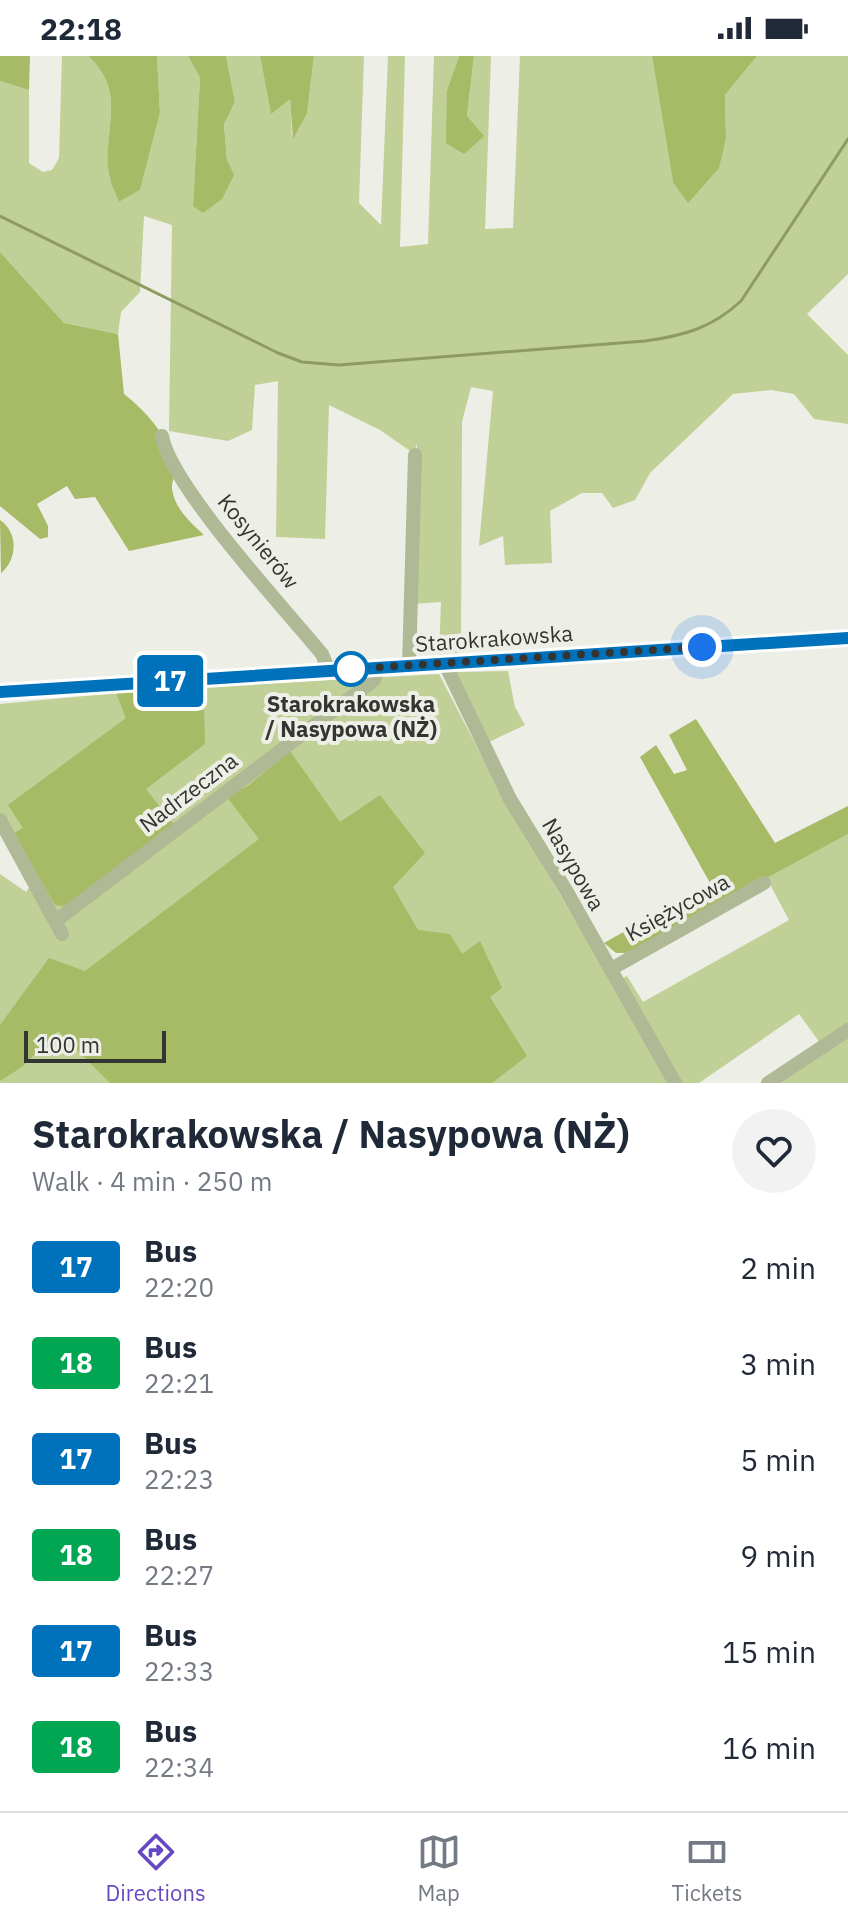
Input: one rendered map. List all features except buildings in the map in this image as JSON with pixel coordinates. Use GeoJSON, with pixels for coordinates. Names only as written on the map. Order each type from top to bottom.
{"type":"FeatureCollection","features":[{"type":"Feature","properties":{"kind":"street","name":"Kosynierów"},"geometry":{"type":"LineString","coordinates":[[162,436],[164,448],[187,486],[322,654],[329,671]]}},
{"type":"Feature","properties":{"kind":"street"},"geometry":{"type":"LineString","coordinates":[[409,666],[415,455]]}},
{"type":"Feature","properties":{"kind":"street","name":"Starokrakowska"},"geometry":{"type":"LineString","coordinates":[[0,692],[848,638]]}},
{"type":"Feature","properties":{"kind":"street","name":"Nasypowa"},"geometry":{"type":"LineString","coordinates":[[445,664],[510,799],[675,1083]]}},
{"type":"Feature","properties":{"kind":"street","name":"Nadrzeczna"},"geometry":{"type":"LineString","coordinates":[[0,820],[59,927],[374,680],[378,668]]}},
{"type":"Feature","properties":{"kind":"street","name":"Księżycowa"},"geometry":{"type":"LineString","coordinates":[[611,969],[764,883]]}},
{"type":"Feature","properties":{"kind":"street"},"geometry":{"type":"LineString","coordinates":[[768,1083],[848,1030]]}},
{"type":"Feature","properties":{"kind":"green space"},"geometry":{"type":"Polygon","coordinates":[[[0,56],[30,56],[29,90],[0,81],[0,56]]]}},
{"type":"Feature","properties":{"kind":"green space"},"geometry":{"type":"Polygon","coordinates":[[[62,56],[88,56],[101,70],[108,85],[111,116],[108,162],[119,202],[140,190],[160,113],[157,56],[188,56],[200,78],[193,206],[227,160],[224,123],[235,102],[226,56],[260,56],[271,113],[290,98],[292,137],[307,112],[314,56],[364,56],[359,203],[381,225],[388,56],[405,56],[400,247],[428,244],[434,56],[459,56],[447,90],[467,117],[474,56],[491,56],[485,229],[513,228],[520,56],[652,56],[673,182],[726,138],[725,95],[757,56],[848,56],[848,274],[807,314],[848,355],[848,424],[814,419],[794,394],[771,390],[733,394],[650,473],[635,500],[613,508],[602,493],[582,493],[550,511],[552,563],[505,565],[503,536],[479,546],[493,391],[471,387],[462,422],[461,652],[439,655],[441,602],[412,604],[417,444],[413,453],[380,430],[329,405],[325,539],[276,537],[278,381],[255,385],[252,430],[228,441],[169,431],[172,225],[144,216],[140,292],[121,312],[118,334],[64,323],[0,252],[0,81],[29,90],[29,163],[43,172],[52,170],[59,158],[62,56]]]}},
{"type":"Feature","properties":{"kind":"green space"},"geometry":{"type":"Polygon","coordinates":[[[88,56],[157,56],[160,113],[140,190],[119,202],[108,162],[111,100],[108,85],[101,70],[88,56]]]}},
{"type":"Feature","properties":{"kind":"green space"},"geometry":{"type":"Polygon","coordinates":[[[188,56],[226,56],[235,102],[224,124],[227,160],[234,175],[222,199],[203,213],[193,206],[200,78],[188,56]]]}},
{"type":"Feature","properties":{"kind":"green space"},"geometry":{"type":"Polygon","coordinates":[[[260,56],[314,56],[307,113],[293,139],[290,99],[271,114],[260,56]]]}},
{"type":"Feature","properties":{"kind":"green space"},"geometry":{"type":"Polygon","coordinates":[[[459,56],[474,56],[467,116],[484,136],[464,154],[446,143],[447,90],[459,56]]]}},
{"type":"Feature","properties":{"kind":"green space"},"geometry":{"type":"Polygon","coordinates":[[[652,56],[757,56],[725,95],[726,138],[719,168],[688,203],[673,182],[652,56]]]}},
{"type":"Feature","properties":{"kind":"green space"},"geometry":{"type":"Polygon","coordinates":[[[0,252],[64,323],[118,334],[124,394],[162,434],[175,465],[172,489],[176,503],[204,535],[129,551],[95,497],[75,499],[67,486],[37,504],[48,526],[48,537],[40,539],[0,506],[0,252]]]}},
{"type":"Feature","properties":{"kind":"green space"},"geometry":{"type":"Polygon","coordinates":[[[0,520],[10,532],[14,546],[10,561],[1,573],[0,520]]]}},
{"type":"Feature","properties":{"kind":"green space"},"geometry":{"type":"Polygon","coordinates":[[[508,671],[515,707],[525,725],[487,743],[453,678],[457,672],[508,671]]]}},
{"type":"Feature","properties":{"kind":"green space"},"geometry":{"type":"Polygon","coordinates":[[[439,674],[506,803],[671,1083],[0,1083],[0,874],[26,892],[33,882],[0,829],[0,704],[148,690],[439,674]]]}},
{"type":"Feature","properties":{"kind":"green space"},"geometry":{"type":"Polygon","coordinates":[[[148,690],[160,711],[204,710],[205,744],[146,789],[174,825],[67,907],[55,905],[13,834],[23,828],[8,805],[126,718],[116,693],[148,690]]]}},
{"type":"Feature","properties":{"kind":"green space"},"geometry":{"type":"Polygon","coordinates":[[[696,719],[775,843],[848,806],[848,834],[627,953],[616,953],[604,943],[710,883],[640,757],[656,745],[674,774],[687,770],[669,735],[696,719]]]}},
{"type":"Feature","properties":{"kind":"green space"},"geometry":{"type":"Polygon","coordinates":[[[290,751],[340,822],[380,795],[425,853],[393,887],[418,930],[450,934],[462,954],[480,941],[502,988],[490,997],[527,1056],[492,1083],[110,1083],[58,1031],[22,1067],[0,1081],[0,1025],[49,958],[85,971],[259,839],[226,796],[248,786],[290,751]]]}},
{"type":"Feature","properties":{"kind":"green space"},"geometry":{"type":"Polygon","coordinates":[[[848,834],[848,1025],[820,1043],[799,1014],[699,1083],[679,1083],[621,979],[627,976],[643,1002],[789,920],[766,877],[848,834]]]}},
{"type":"Feature","properties":{"kind":"green space"},"geometry":{"type":"Polygon","coordinates":[[[848,1032],[848,1083],[772,1083],[848,1032]]]}},
{"type":"Feature","properties":{"kind":"waterway"},"geometry":{"type":"LineString","coordinates":[[0,216],[302,362],[339,365],[645,341],[696,329],[719,318],[741,301],[848,139]]}},
{"type":"Feature","properties":{"kind":"bus line","name":"17"},"geometry":{"type":"LineString","coordinates":[[0,692],[848,638]]}},
{"type":"Feature","properties":{"kind":"place","name":"Starokrakowska / Nasypowa (NŻ)"},"geometry":{"type":"Point","coordinates":[351,669]}},
{"type":"Feature","properties":{"kind":"route"},"geometry":{"type":"LineString","coordinates":[[351,669],[702,647]]}}]}
